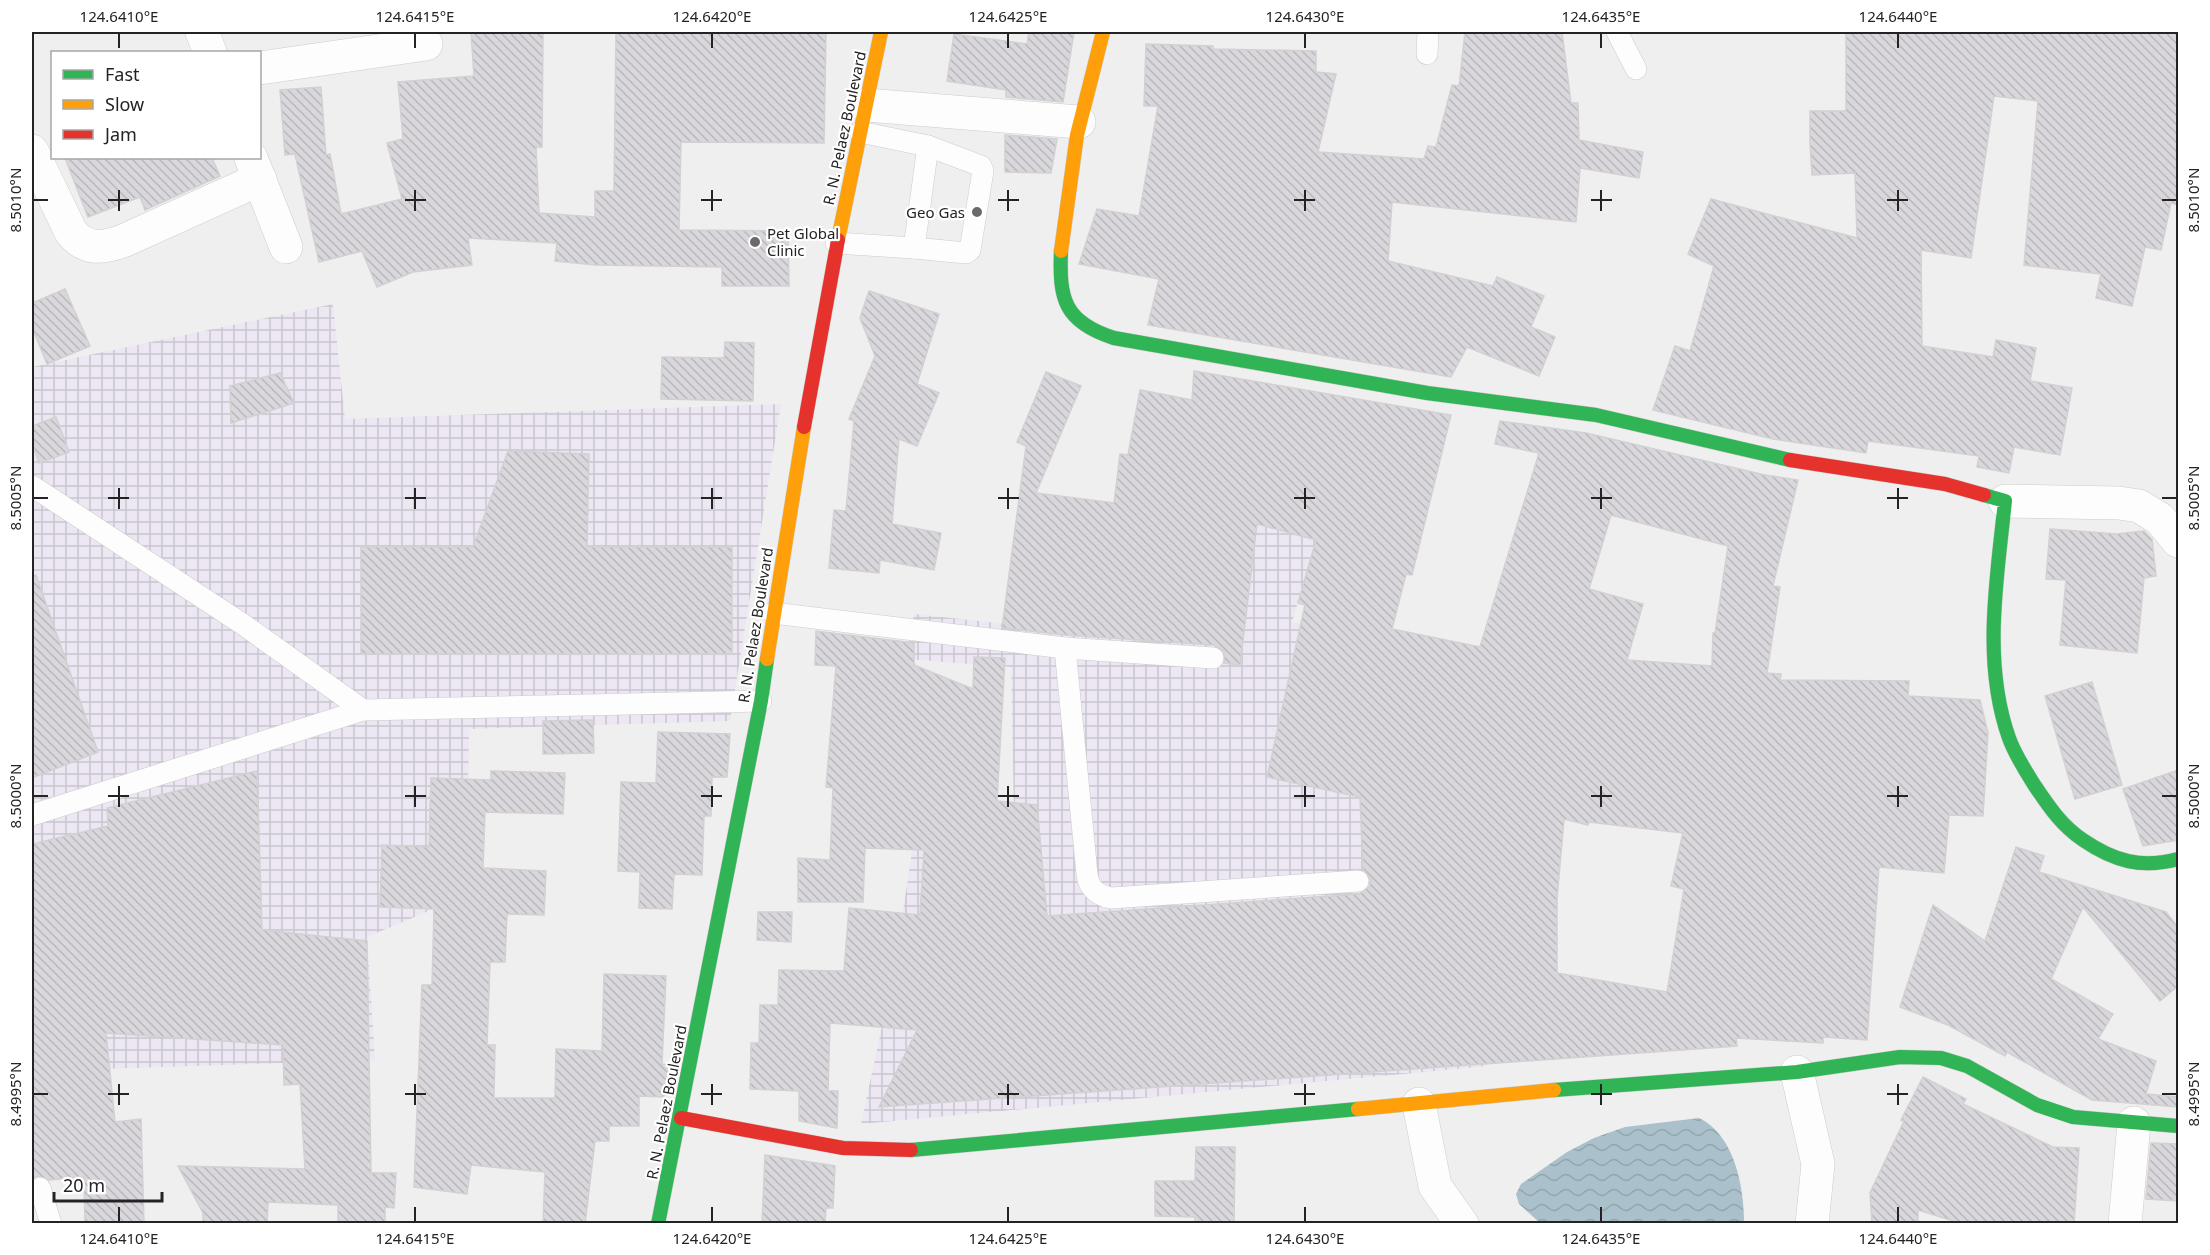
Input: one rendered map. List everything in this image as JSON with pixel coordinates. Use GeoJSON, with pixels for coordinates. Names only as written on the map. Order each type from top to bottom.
{"type":"FeatureCollection","features":[{"type":"Feature","properties":{"kind":"street"},"geometry":{"type":"LineString","coordinates":[[202,32],[210,51]]}},
{"type":"Feature","properties":{"kind":"street","name":"R. N. Pelaez Boulevard"},"geometry":{"type":"LineString","coordinates":[[658,1224],[681,1118],[761,701],[773,613],[836,243],[881,32]]}},
{"type":"Feature","properties":{"kind":"street"},"geometry":{"type":"LineString","coordinates":[[1102,32],[1079,122],[1061,249],[1062,300],[1075,318],[1106,336],[1427,393],[1596,415],[1768,457],[1945,484],[2005,501],[2119,503],[2139,506],[2160,519],[2178,541]]}},
{"type":"Feature","properties":{"kind":"street"},"geometry":{"type":"LineString","coordinates":[[261,68],[426,44]]}},
{"type":"Feature","properties":{"kind":"street"},"geometry":{"type":"LineString","coordinates":[[863,119],[1079,122]]}},
{"type":"Feature","properties":{"kind":"street"},"geometry":{"type":"LineString","coordinates":[[32,151],[71,232],[79,242],[91,247],[106,247],[123,241],[256,168],[286,247]]}},
{"type":"Feature","properties":{"kind":"street"},"geometry":{"type":"LineString","coordinates":[[2005,501],[1993,656],[2003,715],[2019,760],[2056,818],[2108,857],[2123,862],[2142,864],[2161,864],[2178,858]]}},
{"type":"Feature","properties":{"kind":"street"},"geometry":{"type":"LineString","coordinates":[[681,1118],[843,1148],[926,1151],[1563,1089],[1797,1072],[1900,1056],[1941,1058],[1967,1066],[2037,1105],[2073,1117],[2178,1126]]}},
{"type":"Feature","properties":{"kind":"street"},"geometry":{"type":"LineString","coordinates":[[1797,1072],[1818,1164],[1812,1224]]}},
{"type":"Feature","properties":{"kind":"street"},"geometry":{"type":"LineString","coordinates":[[1419,1104],[1435,1186],[1462,1224]]}},
{"type":"Feature","properties":{"kind":"street"},"geometry":{"type":"LineString","coordinates":[[2125,1224],[2134,1123]]}},
{"type":"Feature","properties":{"kind":"lane"},"geometry":{"type":"LineString","coordinates":[[1427,54],[1428,32]]}},
{"type":"Feature","properties":{"kind":"lane"},"geometry":{"type":"LineString","coordinates":[[1617,32],[1636,69]]}},
{"type":"Feature","properties":{"kind":"lane"},"geometry":{"type":"LineString","coordinates":[[836,243],[966,253],[970,250],[983,171],[981,166],[863,119]]}},
{"type":"Feature","properties":{"kind":"lane"},"geometry":{"type":"LineString","coordinates":[[914,248],[928,146]]}},
{"type":"Feature","properties":{"kind":"lane"},"geometry":{"type":"LineString","coordinates":[[32,486],[241,623],[363,710]]}},
{"type":"Feature","properties":{"kind":"lane"},"geometry":{"type":"LineString","coordinates":[[773,613],[1065,648],[1214,658]]}},
{"type":"Feature","properties":{"kind":"lane"},"geometry":{"type":"LineString","coordinates":[[1065,648],[1088,883],[1095,892],[1112,898],[1358,881]]}},
{"type":"Feature","properties":{"kind":"lane"},"geometry":{"type":"LineString","coordinates":[[32,815],[363,710],[761,701]]}},
{"type":"Feature","properties":{"kind":"lane"},"geometry":{"type":"LineString","coordinates":[[40,1188],[51,1224]]}},
{"type":"Feature","properties":{"kind":"shaded area"},"geometry":{"type":"Polygon","coordinates":[[[333,304],[345,419],[781,404],[730,721],[469,729],[467,895],[367,937],[375,1060],[103,1069],[32,1074],[32,367],[333,304]]]}},
{"type":"Feature","properties":{"kind":"shaded area"},"geometry":{"type":"Polygon","coordinates":[[[1126,464],[1318,535],[1292,622],[1581,683],[1508,1009],[1635,1030],[1479,1067],[861,1124],[894,970],[919,806],[1014,816],[1011,667],[906,659],[914,614],[1017,625],[1118,505],[1126,464]]]}},
{"type":"Feature","properties":{"kind":"water"},"geometry":{"type":"Polygon","coordinates":[[[1699,1118],[1711,1126],[1729,1149],[1739,1179],[1744,1223],[1540,1223],[1519,1204],[1516,1194],[1521,1184],[1567,1152],[1594,1138],[1625,1127],[1699,1118]]]}},
{"type":"Feature","properties":{"kind":"building"},"geometry":{"type":"Polygon","coordinates":[[[471,32],[543,32],[542,147],[536,147],[539,213],[595,217],[595,191],[614,191],[616,32],[826,32],[824,143],[681,142],[679,230],[788,231],[789,286],[722,286],[722,267],[596,265],[555,261],[557,243],[468,238],[472,265],[413,272],[377,287],[362,251],[319,262],[295,154],[285,155],[280,90],[321,87],[326,155],[330,154],[341,214],[402,199],[387,143],[403,139],[398,82],[474,76],[471,32]]]}},
{"type":"Feature","properties":{"kind":"building"},"geometry":{"type":"Polygon","coordinates":[[[1029,32],[1074,32],[1063,102],[1006,97],[1006,90],[947,81],[954,34],[1027,44],[1029,32]]]}},
{"type":"Feature","properties":{"kind":"building"},"geometry":{"type":"Polygon","coordinates":[[[1465,32],[1562,32],[1571,103],[1578,103],[1579,140],[1643,152],[1639,178],[1580,168],[1576,222],[1392,202],[1388,261],[1493,286],[1497,277],[1544,296],[1531,327],[1555,337],[1539,376],[1467,347],[1451,377],[1148,325],[1159,279],[1079,264],[1097,209],[1139,216],[1158,106],[1144,106],[1146,44],[1213,46],[1213,49],[1316,51],[1316,72],[1336,74],[1318,152],[1424,159],[1428,146],[1436,147],[1452,85],[1459,86],[1465,32]]]}},
{"type":"Feature","properties":{"kind":"building"},"geometry":{"type":"Polygon","coordinates":[[[1846,32],[2178,32],[2178,205],[2171,203],[2161,250],[2145,247],[2132,306],[2096,298],[2101,274],[2024,265],[2038,101],[1994,96],[1971,258],[1921,250],[1922,346],[1993,357],[1996,340],[2036,348],[2030,381],[2072,388],[2060,455],[2014,447],[2009,473],[1977,467],[1979,456],[1868,441],[1866,453],[1773,439],[1653,410],[1675,346],[1690,351],[1714,266],[1688,254],[1711,199],[1857,238],[1855,173],[1812,175],[1810,143],[1810,111],[1846,111],[1846,32]]]}},
{"type":"Feature","properties":{"kind":"building"},"geometry":{"type":"Polygon","coordinates":[[[1005,135],[1057,139],[1051,173],[1005,172],[1005,135]]]}},
{"type":"Feature","properties":{"kind":"building"},"geometry":{"type":"Polygon","coordinates":[[[65,159],[212,159],[220,176],[145,210],[140,197],[88,217],[65,159]]]}},
{"type":"Feature","properties":{"kind":"building"},"geometry":{"type":"Polygon","coordinates":[[[65,289],[90,346],[47,364],[32,327],[32,303],[65,289]]]}},
{"type":"Feature","properties":{"kind":"building"},"geometry":{"type":"Polygon","coordinates":[[[869,291],[939,314],[917,384],[939,393],[917,446],[899,439],[892,524],[941,533],[934,570],[880,560],[879,573],[829,568],[834,510],[846,511],[854,421],[849,419],[875,356],[860,318],[869,291]]]}},
{"type":"Feature","properties":{"kind":"building"},"geometry":{"type":"Polygon","coordinates":[[[725,342],[754,343],[753,401],[661,399],[662,357],[724,358],[725,342]]]}},
{"type":"Feature","properties":{"kind":"building"},"geometry":{"type":"Polygon","coordinates":[[[1194,371],[1451,415],[1412,575],[1406,574],[1392,629],[1480,647],[1539,453],[1495,444],[1500,421],[1586,433],[1765,475],[1798,480],[1773,586],[1780,587],[1767,673],[1781,674],[1780,680],[1909,681],[1908,696],[1980,700],[1988,733],[1983,816],[1949,815],[1944,873],[1879,867],[1867,1040],[1823,1037],[1823,1043],[1736,1038],[1737,1046],[879,1107],[917,1030],[830,1023],[828,1091],[838,1091],[837,1128],[799,1121],[799,1091],[750,1089],[751,1043],[759,1043],[760,1005],[778,1005],[779,970],[844,971],[849,908],[920,915],[924,850],[865,848],[863,902],[798,902],[798,858],[830,860],[833,788],[826,787],[836,666],[815,665],[816,631],[914,643],[914,665],[973,689],[974,657],[1005,658],[997,801],[1037,805],[1047,916],[1359,894],[1369,887],[1371,880],[1363,869],[1360,797],[1267,777],[1305,605],[1298,603],[1316,540],[1257,524],[1240,665],[1224,663],[1224,652],[1214,645],[1066,635],[1002,628],[1026,446],[1017,442],[1046,372],[1081,386],[1036,493],[1114,503],[1120,454],[1128,455],[1140,390],[1192,400],[1194,371]],[[1611,515],[1589,589],[1643,604],[1627,660],[1712,666],[1713,633],[1715,633],[1728,546],[1611,515]],[[1564,819],[1557,899],[1557,973],[1667,992],[1684,889],[1671,886],[1683,833],[1589,822],[1588,825],[1564,819]]]}},
{"type":"Feature","properties":{"kind":"building"},"geometry":{"type":"Polygon","coordinates":[[[280,373],[294,403],[231,423],[230,386],[280,373]]]}},
{"type":"Feature","properties":{"kind":"building"},"geometry":{"type":"Polygon","coordinates":[[[56,417],[69,452],[39,463],[32,443],[32,426],[56,417]]]}},
{"type":"Feature","properties":{"kind":"building"},"geometry":{"type":"Polygon","coordinates":[[[508,451],[589,454],[587,547],[732,547],[732,654],[361,654],[361,547],[473,547],[508,451]]]}},
{"type":"Feature","properties":{"kind":"building"},"geometry":{"type":"Polygon","coordinates":[[[2050,529],[2117,534],[2144,531],[2152,539],[2156,576],[2144,578],[2137,653],[2060,645],[2066,580],[2046,579],[2050,529]]]}},
{"type":"Feature","properties":{"kind":"building"},"geometry":{"type":"Polygon","coordinates":[[[36,575],[98,752],[32,778],[32,576],[36,575]]]}},
{"type":"Feature","properties":{"kind":"building"},"geometry":{"type":"Polygon","coordinates":[[[2092,682],[2122,785],[2075,799],[2045,696],[2092,682]]]}},
{"type":"Feature","properties":{"kind":"building"},"geometry":{"type":"Polygon","coordinates":[[[593,720],[594,753],[543,754],[543,721],[593,720]]]}},
{"type":"Feature","properties":{"kind":"building"},"geometry":{"type":"Polygon","coordinates":[[[658,732],[730,734],[727,777],[712,777],[711,816],[704,816],[702,875],[674,874],[672,909],[639,908],[640,872],[618,871],[621,782],[656,783],[658,732]]]}},
{"type":"Feature","properties":{"kind":"building"},"geometry":{"type":"Polygon","coordinates":[[[2178,770],[2178,840],[2143,846],[2123,789],[2178,770]]]}},
{"type":"Feature","properties":{"kind":"building"},"geometry":{"type":"Polygon","coordinates":[[[257,771],[262,930],[367,941],[371,1173],[396,1173],[394,1208],[385,1207],[385,1224],[338,1224],[338,1205],[268,1202],[267,1224],[203,1224],[203,1213],[178,1166],[305,1169],[300,1084],[284,1085],[283,1045],[106,1033],[115,1122],[141,1119],[144,1224],[85,1224],[84,1177],[49,1180],[37,1176],[32,1179],[32,844],[108,826],[107,808],[257,771]]]}},
{"type":"Feature","properties":{"kind":"building"},"geometry":{"type":"Polygon","coordinates":[[[491,771],[565,773],[563,814],[485,812],[483,868],[546,871],[544,915],[507,914],[505,962],[490,962],[487,1045],[495,1045],[494,1098],[555,1098],[556,1049],[602,1051],[604,974],[666,976],[662,1064],[670,1065],[664,1097],[639,1096],[639,1126],[609,1126],[609,1141],[595,1141],[585,1224],[543,1224],[545,1172],[471,1165],[467,1194],[414,1187],[422,985],[432,985],[434,909],[380,907],[382,845],[429,847],[431,778],[491,780],[491,771]]]}},
{"type":"Feature","properties":{"kind":"building"},"geometry":{"type":"Polygon","coordinates":[[[2016,847],[2044,856],[2039,872],[2166,912],[2178,927],[2178,986],[2160,1001],[2083,907],[2051,979],[2113,1014],[2098,1039],[2156,1061],[2146,1094],[2178,1097],[2178,1107],[2143,1104],[2144,1099],[2142,1104],[2092,1100],[2007,1052],[2005,1056],[1948,1025],[1900,1007],[1933,905],[1985,941],[2016,847]]]}},
{"type":"Feature","properties":{"kind":"building"},"geometry":{"type":"Polygon","coordinates":[[[758,912],[792,912],[791,942],[757,940],[758,912]]]}},
{"type":"Feature","properties":{"kind":"building"},"geometry":{"type":"Polygon","coordinates":[[[1923,1077],[1966,1099],[1963,1104],[2053,1147],[2079,1148],[2074,1224],[1963,1224],[1918,1210],[1918,1224],[1872,1224],[1870,1193],[1904,1121],[1901,1120],[1923,1077]]]}},
{"type":"Feature","properties":{"kind":"building"},"geometry":{"type":"Polygon","coordinates":[[[2151,1143],[2178,1144],[2178,1201],[2146,1199],[2151,1143]]]}},
{"type":"Feature","properties":{"kind":"building"},"geometry":{"type":"Polygon","coordinates":[[[1196,1147],[1235,1147],[1234,1224],[1195,1224],[1195,1217],[1155,1216],[1155,1181],[1195,1181],[1196,1147]]]}},
{"type":"Feature","properties":{"kind":"building"},"geometry":{"type":"Polygon","coordinates":[[[765,1155],[835,1166],[833,1208],[826,1208],[825,1224],[762,1224],[765,1155]]]}},
{"type":"Feature","properties":{"kind":"traffic: fast"},"geometry":{"type":"LineString","coordinates":[[1061,251],[1061,283],[1068,306],[1084,324],[1114,338],[1427,393],[1596,415],[1790,460]]}},
{"type":"Feature","properties":{"kind":"traffic: fast"},"geometry":{"type":"LineString","coordinates":[[1984,495],[2005,501],[1996,590],[1994,650],[2001,709],[2017,756],[2051,809],[2069,829],[2083,840],[2106,853],[2128,861],[2152,863],[2178,859]]}},
{"type":"Feature","properties":{"kind":"traffic: fast"},"geometry":{"type":"LineString","coordinates":[[658,1224],[761,701],[767,659]]}},
{"type":"Feature","properties":{"kind":"traffic: fast"},"geometry":{"type":"LineString","coordinates":[[1554,1090],[1797,1072],[1900,1057],[1941,1058],[1967,1066],[2037,1105],[2073,1117],[2178,1126]]}},
{"type":"Feature","properties":{"kind":"traffic: fast"},"geometry":{"type":"LineString","coordinates":[[911,1150],[1358,1109]]}},
{"type":"Feature","properties":{"kind":"traffic: slow"},"geometry":{"type":"LineString","coordinates":[[838,240],[881,32]]}},
{"type":"Feature","properties":{"kind":"traffic: slow"},"geometry":{"type":"LineString","coordinates":[[1061,251],[1077,135],[1103,32]]}},
{"type":"Feature","properties":{"kind":"traffic: slow"},"geometry":{"type":"LineString","coordinates":[[767,659],[804,427]]}},
{"type":"Feature","properties":{"kind":"traffic: slow"},"geometry":{"type":"LineString","coordinates":[[1358,1109],[1554,1090]]}},
{"type":"Feature","properties":{"kind":"traffic: jam"},"geometry":{"type":"LineString","coordinates":[[804,427],[838,240]]}},
{"type":"Feature","properties":{"kind":"traffic: jam"},"geometry":{"type":"LineString","coordinates":[[1790,460],[1945,484],[1984,495]]}},
{"type":"Feature","properties":{"kind":"traffic: jam"},"geometry":{"type":"LineString","coordinates":[[681,1118],[843,1148],[911,1150]]}},
{"type":"Feature","properties":{"kind":"place","name":"Geo Gas"},"geometry":{"type":"Point","coordinates":[977,212]}},
{"type":"Feature","properties":{"kind":"place","name":"Pet Global Clinic"},"geometry":{"type":"Point","coordinates":[755,242]}}]}
